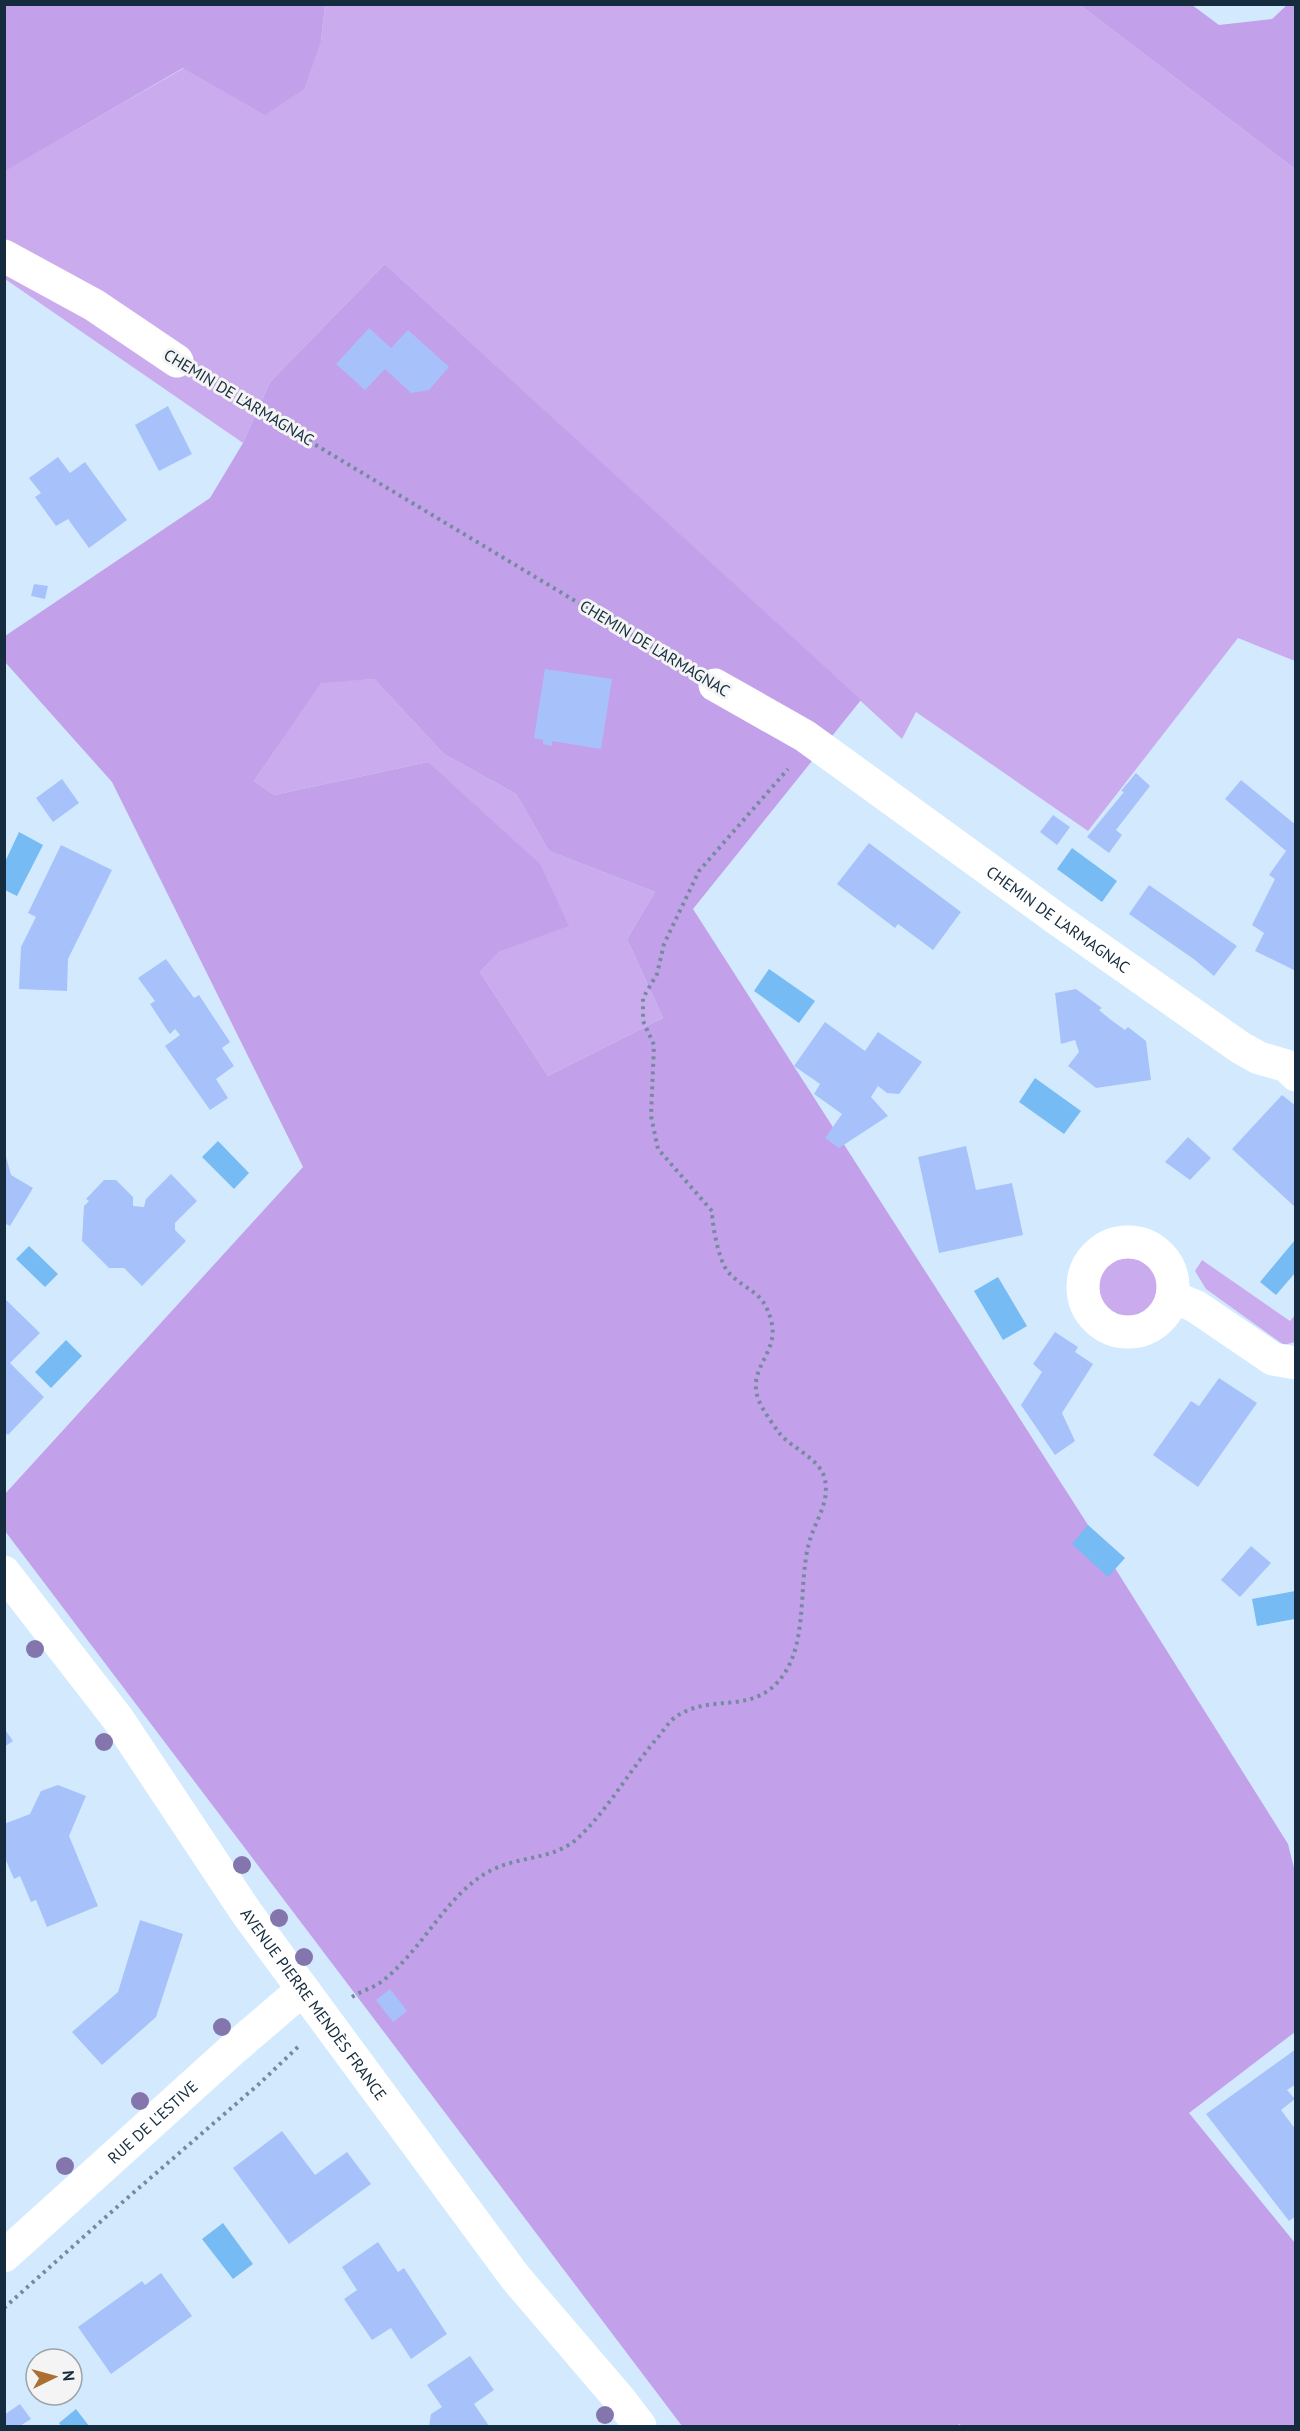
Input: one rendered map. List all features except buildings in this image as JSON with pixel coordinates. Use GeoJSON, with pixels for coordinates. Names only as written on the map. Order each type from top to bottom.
{"type":"FeatureCollection","features":[{"type":"Feature","properties":{"kind":"street","name":"CHEMIN DE L'ARMAGNAC"},"geometry":{"type":"LineString","coordinates":[[4,256],[94,304],[177,361]]}},
{"type":"Feature","properties":{"kind":"street","name":"CHEMIN DE L'ARMAGNAC"},"geometry":{"type":"LineString","coordinates":[[715,685],[806,736],[1057,919],[1241,1048],[1259,1058],[1293,1064]]}},
{"type":"Feature","properties":{"kind":"street"},"geometry":{"type":"LineString","coordinates":[[1172,1297],[1195,1306],[1274,1359],[1296,1363]]}},
{"type":"Feature","properties":{"kind":"street","name":"AVENUE PIERRE MENDÈS FRANCE"},"geometry":{"type":"LineString","coordinates":[[4,1572],[118,1719],[246,1912],[515,2277],[621,2401],[640,2427]]}},
{"type":"Feature","properties":{"kind":"street","name":"RUE DE L'ESTIVE"},"geometry":{"type":"LineString","coordinates":[[4,2256],[232,2049],[302,1990]]}},
{"type":"Feature","properties":{"kind":"path","name":"CHEMIN DE L'ARMAGNAC"},"geometry":{"type":"LineString","coordinates":[[177,361],[715,685]]}},
{"type":"Feature","properties":{"kind":"path"},"geometry":{"type":"LineString","coordinates":[[353,1996],[381,1982],[429,1933],[460,1892],[496,1868],[555,1852],[576,1840],[600,1812],[636,1762],[676,1716],[707,1704],[737,1702],[763,1696],[784,1674],[795,1651],[808,1545],[826,1500],[825,1478],[820,1467],[781,1435],[760,1405],[754,1380],[774,1338],[770,1319],[761,1297],[727,1271],[711,1226],[712,1211],[658,1149],[651,1116],[654,1045],[643,1021],[643,998],[657,974],[664,944],[699,871],[788,770],[806,736]]}},
{"type":"Feature","properties":{"kind":"path"},"geometry":{"type":"LineString","coordinates":[[4,2308],[259,2084],[306,2039]]}},
{"type":"Feature","properties":{"kind":"shaded area"},"geometry":{"type":"Polygon","coordinates":[[[5,4],[325,5],[321,41],[304,89],[265,115],[183,68],[5,171],[5,4]]]}},
{"type":"Feature","properties":{"kind":"shaded area"},"geometry":{"type":"Polygon","coordinates":[[[325,5],[1080,5],[1295,169],[1295,661],[1238,638],[1088,831],[916,712],[902,739],[385,264],[270,382],[243,443],[5,279],[4,171],[184,68],[321,41],[325,5]]]}},
{"type":"Feature","properties":{"kind":"shaded area"},"geometry":{"type":"Polygon","coordinates":[[[1080,5],[1192,5],[1219,25],[1272,19],[1287,5],[1295,5],[1295,169],[1080,5]]]}},
{"type":"Feature","properties":{"kind":"shaded area"},"geometry":{"type":"Polygon","coordinates":[[[385,264],[861,700],[693,909],[1088,1525],[1288,1844],[1296,1876],[1295,2032],[1189,2113],[1295,2243],[1295,2426],[961,2426],[960,2424],[956,2426],[682,2426],[5,1531],[4,1495],[303,1167],[112,782],[5,662],[5,636],[210,498],[243,443],[270,382],[385,264]],[[374,679],[321,683],[254,781],[274,795],[428,762],[540,864],[569,926],[499,952],[480,972],[548,1076],[663,1018],[627,939],[655,892],[549,851],[516,794],[444,754],[374,679]]]}},
{"type":"Feature","properties":{"kind":"shaded area"},"geometry":{"type":"Polygon","coordinates":[[[374,679],[444,754],[516,794],[549,851],[655,892],[627,939],[663,1018],[548,1076],[480,972],[499,952],[568,926],[428,762],[274,795],[254,781],[321,682],[374,679]]]}},
{"type":"Feature","properties":{"kind":"shaded area"},"geometry":{"type":"Polygon","coordinates":[[[1135,1252],[1153,1261],[1160,1272],[1162,1285],[1160,1298],[1153,1309],[1142,1316],[1123,1318],[1105,1309],[1098,1298],[1096,1279],[1105,1261],[1116,1254],[1135,1252]]]}},
{"type":"Feature","properties":{"kind":"shaded area"},"geometry":{"type":"Polygon","coordinates":[[[1202,1260],[1290,1321],[1295,1315],[1295,1342],[1284,1345],[1206,1289],[1195,1271],[1202,1260]]]}},
{"type":"Feature","properties":{"kind":"water"},"geometry":{"type":"Polygon","coordinates":[[[19,832],[43,845],[17,896],[5,890],[5,862],[19,832]]]}},
{"type":"Feature","properties":{"kind":"water"},"geometry":{"type":"Polygon","coordinates":[[[1072,848],[1117,881],[1102,902],[1057,869],[1072,848]]]}},
{"type":"Feature","properties":{"kind":"water"},"geometry":{"type":"Polygon","coordinates":[[[769,969],[815,1001],[799,1023],[754,991],[769,969]]]}},
{"type":"Feature","properties":{"kind":"water"},"geometry":{"type":"Polygon","coordinates":[[[1035,1078],[1081,1111],[1064,1134],[1019,1102],[1035,1078]]]}},
{"type":"Feature","properties":{"kind":"water"},"geometry":{"type":"Polygon","coordinates":[[[218,1141],[249,1173],[234,1189],[202,1157],[218,1141]]]}},
{"type":"Feature","properties":{"kind":"water"},"geometry":{"type":"Polygon","coordinates":[[[1295,1240],[1295,1273],[1276,1295],[1260,1282],[1295,1240]]]}},
{"type":"Feature","properties":{"kind":"water"},"geometry":{"type":"Polygon","coordinates":[[[29,1246],[58,1274],[45,1287],[16,1259],[29,1246]]]}},
{"type":"Feature","properties":{"kind":"water"},"geometry":{"type":"Polygon","coordinates":[[[998,1277],[1027,1326],[1003,1340],[974,1291],[998,1277]]]}},
{"type":"Feature","properties":{"kind":"water"},"geometry":{"type":"Polygon","coordinates":[[[66,1340],[82,1356],[51,1388],[35,1372],[66,1340]]]}},
{"type":"Feature","properties":{"kind":"water"},"geometry":{"type":"Polygon","coordinates":[[[1088,1525],[1125,1558],[1108,1577],[1072,1544],[1088,1525]]]}},
{"type":"Feature","properties":{"kind":"water"},"geometry":{"type":"Polygon","coordinates":[[[1295,1591],[1295,1619],[1257,1626],[1252,1599],[1295,1591]]]}},
{"type":"Feature","properties":{"kind":"water"},"geometry":{"type":"Polygon","coordinates":[[[223,2223],[253,2264],[233,2279],[202,2239],[223,2223]]]}},
{"type":"Feature","properties":{"kind":"water"},"geometry":{"type":"Polygon","coordinates":[[[76,2409],[89,2426],[61,2426],[59,2423],[76,2409]]]}}]}
